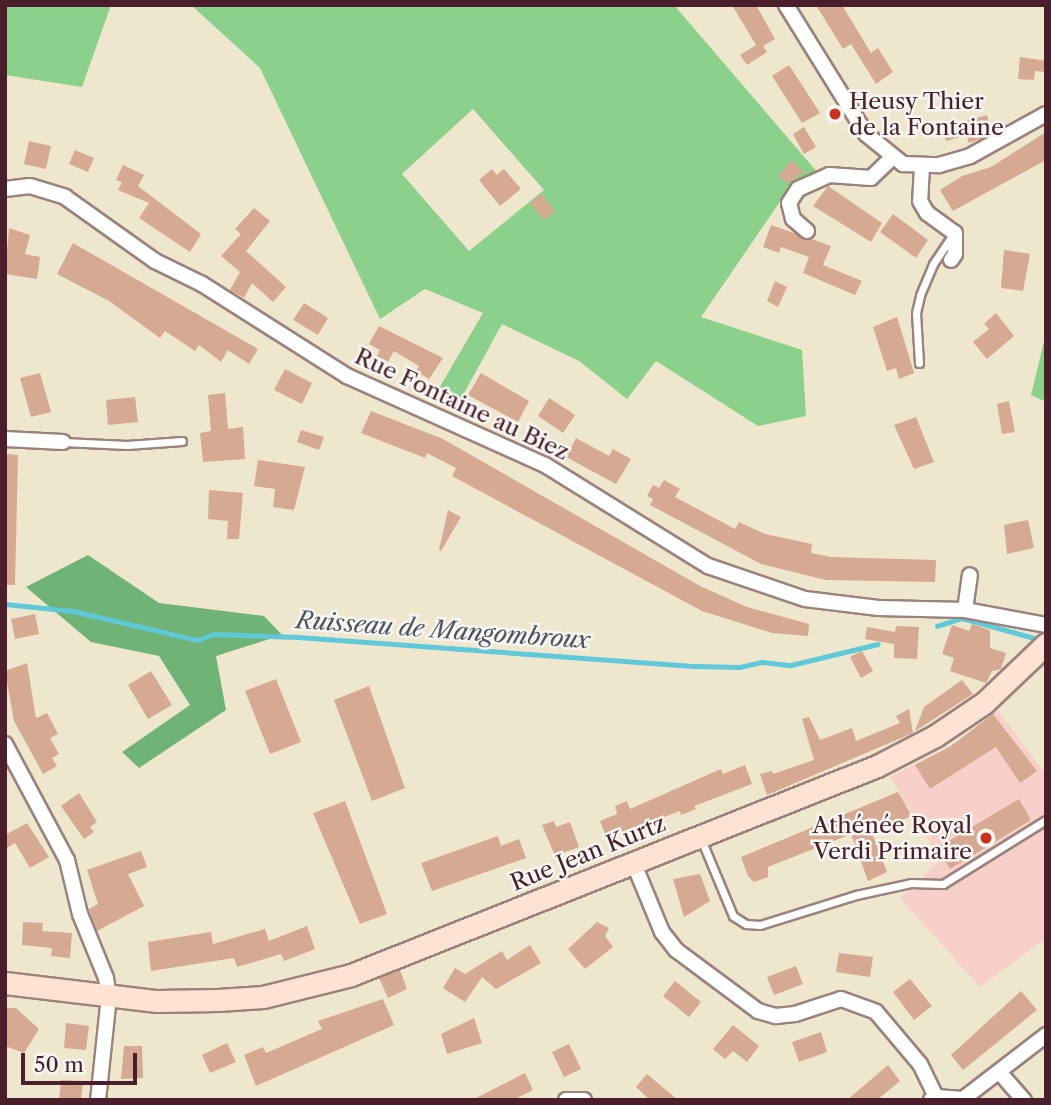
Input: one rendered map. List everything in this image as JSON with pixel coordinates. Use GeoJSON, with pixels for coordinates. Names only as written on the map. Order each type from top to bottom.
{"type":"FeatureCollection","features":[{"type":"Feature","properties":{"kind":"main road","name":"Rue Jean Kurtz"},"geometry":{"type":"LineString","coordinates":[[5,983],[109,996],[218,1000],[305,989],[354,974],[877,766],[935,736],[984,704],[1046,644]]}},
{"type":"Feature","properties":{"kind":"street"},"geometry":{"type":"LineString","coordinates":[[786,5],[866,134],[903,164],[922,166],[970,156],[1046,114]]}},
{"type":"Feature","properties":{"kind":"street"},"geometry":{"type":"LineString","coordinates":[[807,230],[793,219],[789,203],[798,189],[829,175],[871,178],[893,157]]}},
{"type":"Feature","properties":{"kind":"street"},"geometry":{"type":"LineString","coordinates":[[922,166],[919,201],[927,213],[955,233],[955,254],[951,260]]}},
{"type":"Feature","properties":{"kind":"street","name":"Rue Fontaine au Biez"},"geometry":{"type":"LineString","coordinates":[[5,189],[30,186],[65,197],[155,261],[202,284],[347,376],[545,465],[708,566],[805,599],[878,608],[965,610],[1046,625]]}},
{"type":"Feature","properties":{"kind":"street"},"geometry":{"type":"LineString","coordinates":[[5,439],[62,442]]}},
{"type":"Feature","properties":{"kind":"street"},"geometry":{"type":"LineString","coordinates":[[965,610],[970,575]]}},
{"type":"Feature","properties":{"kind":"street"},"geometry":{"type":"LineString","coordinates":[[5,744],[67,860],[109,996],[98,1100]]}},
{"type":"Feature","properties":{"kind":"street"},"geometry":{"type":"LineString","coordinates":[[634,864],[662,932],[676,950],[758,1011],[776,1016],[841,999],[859,1002],[876,1012],[897,1034],[920,1064],[934,1098],[963,1099],[1001,1073],[1046,1035]]}},
{"type":"Feature","properties":{"kind":"street"},"geometry":{"type":"LineString","coordinates":[[1001,1073],[1024,1100]]}},
{"type":"Feature","properties":{"kind":"street"},"geometry":{"type":"LineString","coordinates":[[566,1100],[584,1100]]}},
{"type":"Feature","properties":{"kind":"lane"},"geometry":{"type":"LineString","coordinates":[[919,363],[920,295],[933,264],[955,233]]}},
{"type":"Feature","properties":{"kind":"lane"},"geometry":{"type":"LineString","coordinates":[[62,442],[127,445],[181,441]]}},
{"type":"Feature","properties":{"kind":"lane"},"geometry":{"type":"LineString","coordinates":[[700,836],[733,916],[746,924],[760,925],[856,895],[911,883],[943,884],[1046,820]]}},
{"type":"Feature","properties":{"kind":"shaded area","name":"Athénée Royal Verdi Primaire"},"geometry":{"type":"Polygon","coordinates":[[[998,710],[1046,775],[1046,938],[980,987],[900,898],[940,860],[890,777],[951,746],[998,710]]]}},
{"type":"Feature","properties":{"kind":"green space"},"geometry":{"type":"Polygon","coordinates":[[[5,5],[111,5],[82,87],[5,75],[5,5]]]}},
{"type":"Feature","properties":{"kind":"green space"},"geometry":{"type":"Polygon","coordinates":[[[191,5],[674,5],[818,173],[788,190],[701,317],[802,350],[806,416],[758,426],[656,361],[627,399],[579,361],[502,324],[457,406],[434,397],[483,313],[425,289],[380,319],[260,68],[191,5]],[[473,109],[402,174],[469,251],[544,190],[473,109]]]}},
{"type":"Feature","properties":{"kind":"green space"},"geometry":{"type":"Polygon","coordinates":[[[1046,333],[1046,402],[1031,395],[1046,333]]]}},
{"type":"Feature","properties":{"kind":"green space"},"geometry":{"type":"Polygon","coordinates":[[[88,555],[159,603],[264,616],[282,635],[216,656],[226,710],[139,768],[122,752],[190,705],[159,656],[91,642],[26,587],[88,555]]]}},
{"type":"Feature","properties":{"kind":"building"},"geometry":{"type":"Polygon","coordinates":[[[732,5],[756,5],[775,39],[763,46],[767,52],[747,65],[740,55],[756,45],[732,5]]]}},
{"type":"Feature","properties":{"kind":"building"},"geometry":{"type":"Polygon","coordinates":[[[816,5],[842,5],[871,53],[878,48],[893,72],[876,84],[851,44],[843,49],[816,5]]]}},
{"type":"Feature","properties":{"kind":"building"},"geometry":{"type":"Polygon","coordinates":[[[1020,57],[1046,61],[1046,72],[1035,71],[1034,80],[1018,79],[1020,57]]]}},
{"type":"Feature","properties":{"kind":"building"},"geometry":{"type":"Polygon","coordinates":[[[789,65],[820,113],[802,123],[772,76],[789,65]]]}},
{"type":"Feature","properties":{"kind":"building"},"geometry":{"type":"Polygon","coordinates":[[[987,115],[990,126],[980,129],[983,138],[969,143],[966,135],[946,141],[942,128],[987,115]]]}},
{"type":"Feature","properties":{"kind":"building"},"geometry":{"type":"Polygon","coordinates":[[[804,127],[816,147],[804,154],[793,134],[804,127]]]}},
{"type":"Feature","properties":{"kind":"building"},"geometry":{"type":"Polygon","coordinates":[[[1046,132],[1046,160],[953,211],[940,190],[962,176],[991,167],[1046,132]]]}},
{"type":"Feature","properties":{"kind":"building"},"geometry":{"type":"Polygon","coordinates":[[[29,141],[51,146],[46,169],[24,164],[29,141]]]}},
{"type":"Feature","properties":{"kind":"building"},"geometry":{"type":"Polygon","coordinates":[[[75,150],[94,158],[88,172],[69,164],[75,150]]]}},
{"type":"Feature","properties":{"kind":"building"},"geometry":{"type":"Polygon","coordinates":[[[792,160],[804,172],[787,183],[778,176],[792,160]]]}},
{"type":"Feature","properties":{"kind":"building"},"geometry":{"type":"Polygon","coordinates":[[[123,165],[144,175],[138,186],[201,234],[190,252],[139,218],[149,203],[118,190],[122,182],[116,180],[123,165]]]}},
{"type":"Feature","properties":{"kind":"building"},"geometry":{"type":"Polygon","coordinates":[[[492,169],[497,175],[504,169],[521,189],[500,206],[479,180],[492,169]]]}},
{"type":"Feature","properties":{"kind":"building"},"geometry":{"type":"Polygon","coordinates":[[[828,186],[882,223],[871,242],[813,206],[828,186]]]}},
{"type":"Feature","properties":{"kind":"building"},"geometry":{"type":"Polygon","coordinates":[[[541,194],[555,211],[544,220],[530,203],[541,194]]]}},
{"type":"Feature","properties":{"kind":"building"},"geometry":{"type":"Polygon","coordinates":[[[254,208],[270,221],[246,251],[286,287],[273,302],[252,283],[244,298],[230,290],[240,272],[221,256],[241,234],[235,229],[254,208]]]}},
{"type":"Feature","properties":{"kind":"building"},"geometry":{"type":"Polygon","coordinates":[[[893,214],[928,240],[916,258],[880,232],[893,214]]]}},
{"type":"Feature","properties":{"kind":"building"},"geometry":{"type":"Polygon","coordinates":[[[771,225],[831,246],[823,265],[862,281],[855,295],[803,273],[809,257],[781,247],[779,253],[763,247],[771,225]]]}},
{"type":"Feature","properties":{"kind":"building"},"geometry":{"type":"Polygon","coordinates":[[[9,228],[30,235],[25,254],[40,257],[37,279],[5,274],[9,228]]]}},
{"type":"Feature","properties":{"kind":"building"},"geometry":{"type":"Polygon","coordinates":[[[73,243],[258,349],[249,364],[228,350],[221,362],[199,345],[195,351],[165,331],[160,338],[109,301],[57,274],[73,243]]]}},
{"type":"Feature","properties":{"kind":"building"},"geometry":{"type":"Polygon","coordinates":[[[1004,250],[1030,254],[1023,291],[1001,288],[1004,250]]]}},
{"type":"Feature","properties":{"kind":"building"},"geometry":{"type":"Polygon","coordinates":[[[775,281],[787,287],[778,307],[767,301],[775,281]]]}},
{"type":"Feature","properties":{"kind":"building"},"geometry":{"type":"Polygon","coordinates":[[[304,303],[328,318],[318,335],[293,320],[304,303]]]}},
{"type":"Feature","properties":{"kind":"building"},"geometry":{"type":"Polygon","coordinates":[[[996,313],[1014,336],[987,359],[973,342],[989,329],[984,324],[996,313]]]}},
{"type":"Feature","properties":{"kind":"building"},"geometry":{"type":"Polygon","coordinates":[[[897,317],[914,373],[899,379],[896,368],[887,371],[873,327],[897,317]]]}},
{"type":"Feature","properties":{"kind":"building"},"geometry":{"type":"Polygon","coordinates":[[[379,326],[443,358],[429,379],[416,371],[419,366],[394,351],[388,362],[377,356],[380,350],[369,344],[379,326]]]}},
{"type":"Feature","properties":{"kind":"building"},"geometry":{"type":"Polygon","coordinates":[[[285,369],[312,383],[302,404],[274,390],[285,369]]]}},
{"type":"Feature","properties":{"kind":"building"},"geometry":{"type":"Polygon","coordinates":[[[40,373],[51,412],[31,417],[20,378],[40,373]]]}},
{"type":"Feature","properties":{"kind":"building"},"geometry":{"type":"Polygon","coordinates":[[[481,373],[529,401],[518,422],[468,395],[481,373]]]}},
{"type":"Feature","properties":{"kind":"building"},"geometry":{"type":"Polygon","coordinates":[[[225,393],[228,429],[243,427],[245,459],[203,462],[200,433],[211,431],[208,395],[225,393]]]}},
{"type":"Feature","properties":{"kind":"building"},"geometry":{"type":"Polygon","coordinates":[[[135,397],[138,422],[108,425],[106,400],[135,397]]]}},
{"type":"Feature","properties":{"kind":"building"},"geometry":{"type":"Polygon","coordinates":[[[549,398],[575,415],[563,433],[538,416],[549,398]]]}},
{"type":"Feature","properties":{"kind":"building"},"geometry":{"type":"Polygon","coordinates":[[[1009,401],[1015,432],[1002,434],[997,404],[1009,401]]]}},
{"type":"Feature","properties":{"kind":"building"},"geometry":{"type":"Polygon","coordinates":[[[371,411],[443,439],[700,586],[747,607],[809,624],[808,636],[772,633],[702,611],[452,476],[456,468],[427,453],[425,458],[361,433],[371,411]]]}},
{"type":"Feature","properties":{"kind":"building"},"geometry":{"type":"Polygon","coordinates":[[[916,417],[934,462],[914,469],[894,425],[916,417]]]}},
{"type":"Feature","properties":{"kind":"building"},"geometry":{"type":"Polygon","coordinates":[[[301,430],[324,437],[319,450],[297,442],[301,430]]]}},
{"type":"Feature","properties":{"kind":"building"},"geometry":{"type":"Polygon","coordinates":[[[576,438],[609,456],[613,449],[631,459],[616,484],[566,457],[576,438]]]}},
{"type":"Feature","properties":{"kind":"building"},"geometry":{"type":"Polygon","coordinates":[[[5,454],[18,455],[15,585],[5,585],[5,454]]]}},
{"type":"Feature","properties":{"kind":"building"},"geometry":{"type":"Polygon","coordinates":[[[258,460],[305,467],[294,510],[273,507],[275,489],[254,486],[258,460]]]}},
{"type":"Feature","properties":{"kind":"building"},"geometry":{"type":"Polygon","coordinates":[[[664,480],[680,489],[675,497],[735,529],[739,522],[765,534],[812,544],[811,553],[831,557],[936,560],[935,582],[826,580],[761,564],[650,505],[653,499],[647,496],[653,485],[659,488],[664,480]]]}},
{"type":"Feature","properties":{"kind":"building"},"geometry":{"type":"Polygon","coordinates":[[[209,490],[243,493],[239,539],[227,539],[228,521],[208,519],[209,490]]]}},
{"type":"Feature","properties":{"kind":"building"},"geometry":{"type":"Polygon","coordinates":[[[448,510],[461,517],[441,551],[439,550],[448,510]]]}},
{"type":"Feature","properties":{"kind":"building"},"geometry":{"type":"Polygon","coordinates":[[[1028,520],[1034,548],[1007,554],[1004,525],[1028,520]]]}},
{"type":"Feature","properties":{"kind":"building"},"geometry":{"type":"Polygon","coordinates":[[[35,614],[39,634],[15,639],[11,619],[35,614]]]}},
{"type":"Feature","properties":{"kind":"building"},"geometry":{"type":"Polygon","coordinates":[[[972,624],[990,630],[990,648],[1006,653],[1001,669],[992,671],[986,683],[950,671],[954,658],[942,654],[952,625],[969,631],[972,624]]]}},
{"type":"Feature","properties":{"kind":"building"},"geometry":{"type":"Polygon","coordinates":[[[896,626],[919,627],[917,659],[894,658],[894,644],[865,639],[867,627],[895,632],[896,626]]]}},
{"type":"Feature","properties":{"kind":"building"},"geometry":{"type":"Polygon","coordinates":[[[862,651],[873,671],[861,678],[850,657],[862,651]]]}},
{"type":"Feature","properties":{"kind":"building"},"geometry":{"type":"Polygon","coordinates":[[[27,663],[36,718],[47,713],[58,734],[50,738],[59,754],[52,758],[57,766],[43,774],[14,721],[5,671],[27,663]]]}},
{"type":"Feature","properties":{"kind":"building"},"geometry":{"type":"Polygon","coordinates":[[[151,671],[172,705],[148,719],[128,685],[151,671]]]}},
{"type":"Feature","properties":{"kind":"building"},"geometry":{"type":"Polygon","coordinates":[[[276,679],[301,742],[270,754],[245,691],[276,679]]]}},
{"type":"Feature","properties":{"kind":"building"},"geometry":{"type":"Polygon","coordinates":[[[962,680],[973,694],[915,731],[924,707],[962,680]]]}},
{"type":"Feature","properties":{"kind":"building"},"geometry":{"type":"Polygon","coordinates":[[[369,686],[405,788],[372,801],[334,700],[369,686]]]}},
{"type":"Feature","properties":{"kind":"building"},"geometry":{"type":"Polygon","coordinates":[[[909,709],[913,733],[767,795],[760,774],[772,771],[773,774],[814,760],[802,719],[809,717],[820,740],[852,728],[856,741],[900,723],[896,716],[909,709]]]}},
{"type":"Feature","properties":{"kind":"building"},"geometry":{"type":"Polygon","coordinates":[[[993,714],[1037,771],[1020,783],[996,747],[930,789],[915,765],[951,746],[993,714]]]}},
{"type":"Feature","properties":{"kind":"building"},"geometry":{"type":"Polygon","coordinates":[[[745,765],[752,784],[694,806],[696,809],[681,815],[680,811],[607,839],[600,821],[617,814],[615,806],[627,801],[630,809],[721,769],[723,774],[745,765]]]}},
{"type":"Feature","properties":{"kind":"building"},"geometry":{"type":"Polygon","coordinates":[[[898,792],[912,816],[872,833],[887,872],[868,881],[851,834],[768,867],[768,877],[754,882],[748,876],[741,857],[898,792]]]}},
{"type":"Feature","properties":{"kind":"building"},"geometry":{"type":"Polygon","coordinates":[[[79,793],[97,822],[90,827],[94,832],[84,839],[61,806],[79,793]]]}},
{"type":"Feature","properties":{"kind":"building"},"geometry":{"type":"Polygon","coordinates":[[[1019,799],[1031,820],[950,869],[937,848],[1019,799]]]}},
{"type":"Feature","properties":{"kind":"building"},"geometry":{"type":"Polygon","coordinates":[[[345,801],[387,914],[360,924],[313,813],[345,801]]]}},
{"type":"Feature","properties":{"kind":"building"},"geometry":{"type":"Polygon","coordinates":[[[554,821],[556,827],[570,822],[579,847],[555,856],[542,825],[554,821]]]}},
{"type":"Feature","properties":{"kind":"building"},"geometry":{"type":"Polygon","coordinates":[[[27,823],[49,857],[30,868],[15,843],[5,849],[5,835],[27,823]]]}},
{"type":"Feature","properties":{"kind":"building"},"geometry":{"type":"Polygon","coordinates":[[[498,836],[501,846],[519,839],[526,858],[432,891],[421,863],[498,836]]]}},
{"type":"Feature","properties":{"kind":"building"},"geometry":{"type":"Polygon","coordinates":[[[141,851],[147,867],[128,874],[144,906],[97,931],[89,909],[98,904],[87,870],[141,851]]]}},
{"type":"Feature","properties":{"kind":"building"},"geometry":{"type":"Polygon","coordinates":[[[700,874],[710,901],[684,917],[673,879],[700,874]]]}},
{"type":"Feature","properties":{"kind":"building"},"geometry":{"type":"Polygon","coordinates":[[[23,922],[43,923],[42,931],[72,933],[70,958],[51,956],[52,948],[22,945],[23,922]]]}},
{"type":"Feature","properties":{"kind":"building"},"geometry":{"type":"Polygon","coordinates":[[[597,922],[609,928],[605,936],[613,947],[585,969],[568,949],[597,922]]]}},
{"type":"Feature","properties":{"kind":"building"},"geometry":{"type":"Polygon","coordinates":[[[307,926],[315,949],[284,961],[281,954],[237,967],[234,958],[151,971],[148,942],[211,932],[213,944],[265,929],[269,941],[307,926]]]}},
{"type":"Feature","properties":{"kind":"building"},"geometry":{"type":"Polygon","coordinates":[[[530,945],[541,963],[496,989],[482,977],[465,1002],[443,988],[455,968],[465,974],[502,951],[507,960],[530,945]]]}},
{"type":"Feature","properties":{"kind":"building"},"geometry":{"type":"Polygon","coordinates":[[[839,953],[873,957],[870,977],[836,972],[839,953]]]}},
{"type":"Feature","properties":{"kind":"building"},"geometry":{"type":"Polygon","coordinates":[[[796,966],[803,984],[774,995],[767,977],[796,966]]]}},
{"type":"Feature","properties":{"kind":"building"},"geometry":{"type":"Polygon","coordinates":[[[400,970],[407,989],[388,998],[379,978],[400,970]]]}},
{"type":"Feature","properties":{"kind":"building"},"geometry":{"type":"Polygon","coordinates":[[[910,979],[932,1006],[914,1020],[893,992],[910,979]]]}},
{"type":"Feature","properties":{"kind":"building"},"geometry":{"type":"Polygon","coordinates":[[[675,981],[701,1002],[689,1017],[663,996],[675,981]]]}},
{"type":"Feature","properties":{"kind":"building"},"geometry":{"type":"Polygon","coordinates":[[[1021,991],[1037,1010],[963,1070],[951,1055],[1021,991]]]}},
{"type":"Feature","properties":{"kind":"building"},"geometry":{"type":"Polygon","coordinates":[[[383,999],[394,1025],[256,1086],[244,1055],[263,1047],[266,1053],[322,1029],[318,1021],[383,999]]]}},
{"type":"Feature","properties":{"kind":"building"},"geometry":{"type":"Polygon","coordinates":[[[5,1008],[16,1008],[39,1029],[24,1053],[5,1046],[5,1008]]]}},
{"type":"Feature","properties":{"kind":"building"},"geometry":{"type":"Polygon","coordinates":[[[474,1018],[482,1043],[447,1054],[441,1034],[474,1018]]]}},
{"type":"Feature","properties":{"kind":"building"},"geometry":{"type":"Polygon","coordinates":[[[66,1023],[89,1026],[86,1050],[64,1048],[66,1023]]]}},
{"type":"Feature","properties":{"kind":"building"},"geometry":{"type":"Polygon","coordinates":[[[733,1025],[759,1046],[747,1062],[733,1051],[725,1059],[713,1049],[733,1025]]]}},
{"type":"Feature","properties":{"kind":"building"},"geometry":{"type":"Polygon","coordinates":[[[821,1032],[827,1052],[799,1062],[792,1042],[821,1032]]]}},
{"type":"Feature","properties":{"kind":"building"},"geometry":{"type":"Polygon","coordinates":[[[227,1043],[236,1062],[210,1073],[202,1055],[227,1043]]]}},
{"type":"Feature","properties":{"kind":"building"},"geometry":{"type":"Polygon","coordinates":[[[569,1044],[581,1069],[564,1077],[552,1052],[569,1044]]]}},
{"type":"Feature","properties":{"kind":"building"},"geometry":{"type":"Polygon","coordinates":[[[124,1046],[142,1046],[143,1078],[121,1079],[124,1046]]]}},
{"type":"Feature","properties":{"kind":"building"},"geometry":{"type":"Polygon","coordinates":[[[888,1065],[900,1081],[877,1100],[847,1100],[888,1065]]]}},
{"type":"Feature","properties":{"kind":"building"},"geometry":{"type":"Polygon","coordinates":[[[525,1073],[533,1090],[513,1100],[472,1100],[525,1073]]]}},
{"type":"Feature","properties":{"kind":"building"},"geometry":{"type":"Polygon","coordinates":[[[647,1074],[678,1100],[650,1100],[636,1087],[647,1074]]]}},
{"type":"Feature","properties":{"kind":"building"},"geometry":{"type":"Polygon","coordinates":[[[61,1080],[83,1081],[81,1100],[59,1100],[61,1080]]]}},
{"type":"Feature","properties":{"kind":"waterway","name":"Ruisseau de Mangombroux"},"geometry":{"type":"LineString","coordinates":[[5,604],[73,611],[198,640],[214,634],[298,637],[696,666],[740,667],[761,662],[791,665],[878,644]]}},
{"type":"Feature","properties":{"kind":"waterway","name":"Ruisseau de Mangombroux"},"geometry":{"type":"LineString","coordinates":[[937,626],[962,618],[1038,639]]}},
{"type":"Feature","properties":{"kind":"place","name":"Heusy Thier de la Fontaine"},"geometry":{"type":"Point","coordinates":[835,114]}},
{"type":"Feature","properties":{"kind":"place","name":"Athénée Royal Verdi Primaire"},"geometry":{"type":"Point","coordinates":[986,838]}}]}
